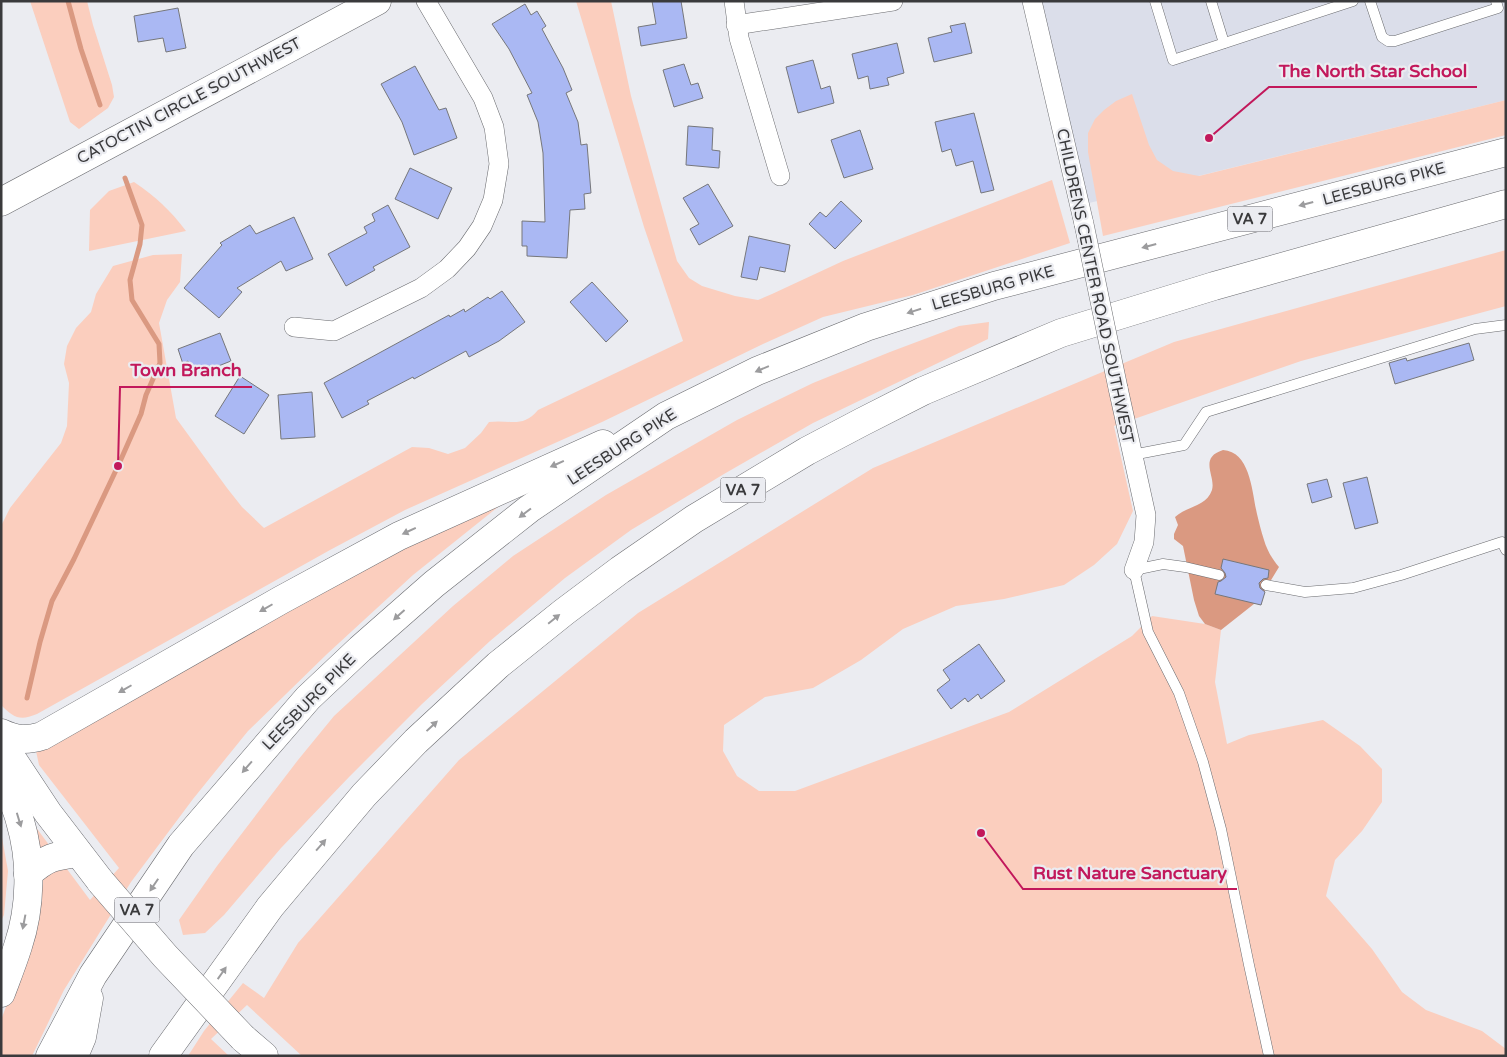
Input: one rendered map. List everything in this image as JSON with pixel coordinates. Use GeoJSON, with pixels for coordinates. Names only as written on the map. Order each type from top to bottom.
{"type":"FeatureCollection","features":[{"type":"Feature","properties":{"kind":"main road","name":"CATOCTIN CIRCLE SOUTHWEST"},"geometry":{"type":"LineString","coordinates":[[1,202],[377,1]]}},
{"type":"Feature","properties":{"kind":"main road","name":"LEESBURG PIKE"},"geometry":{"type":"LineString","coordinates":[[50,1056],[93,975],[181,845],[308,698],[434,584],[529,509],[666,416],[757,371],[866,327],[994,286],[1506,152]]}},
{"type":"Feature","properties":{"kind":"main road","name":"VA 7"},"geometry":{"type":"LineString","coordinates":[[163,1056],[270,906],[364,795],[416,741],[498,665],[564,612],[620,570],[694,520],[808,451],[862,422],[923,391],[1061,333],[1214,286],[1506,204]]}},
{"type":"Feature","properties":{"kind":"main road"},"geometry":{"type":"LineString","coordinates":[[1,733],[14,738],[29,740],[42,736],[281,600],[398,536],[666,416]]}},
{"type":"Feature","properties":{"kind":"main road"},"geometry":{"type":"LineString","coordinates":[[1,742],[48,813],[101,882],[165,956],[243,1038],[264,1056]]}},
{"type":"Feature","properties":{"kind":"main road"},"geometry":{"type":"LineString","coordinates":[[1,775],[21,822],[27,854],[28,874],[24,921],[19,945],[1,993]]}},
{"type":"Feature","properties":{"kind":"main road"},"geometry":{"type":"LineString","coordinates":[[28,874],[52,857],[78,853]]}},
{"type":"Feature","properties":{"kind":"main road"},"geometry":{"type":"LineString","coordinates":[[74,1056],[82,1037],[93,975]]}},
{"type":"Feature","properties":{"kind":"street"},"geometry":{"type":"LineString","coordinates":[[294,327],[334,331],[421,288],[448,269],[467,248],[482,226],[493,200],[499,164],[494,127],[483,98],[426,1]]}},
{"type":"Feature","properties":{"kind":"street"},"geometry":{"type":"LineString","coordinates":[[734,1],[736,25],[780,176]]}},
{"type":"Feature","properties":{"kind":"street"},"geometry":{"type":"LineString","coordinates":[[736,25],[893,1]]}},
{"type":"Feature","properties":{"kind":"street","name":"CHILDRENS CENTER ROAD SOUTHWEST"},"geometry":{"type":"LineString","coordinates":[[1032,1],[1084,224],[1146,515],[1144,542],[1134,570]]}},
{"type":"Feature","properties":{"kind":"lane"},"geometry":{"type":"LineString","coordinates":[[1155,1],[1173,60],[1353,1]]}},
{"type":"Feature","properties":{"kind":"lane"},"geometry":{"type":"LineString","coordinates":[[1211,1],[1224,42]]}},
{"type":"Feature","properties":{"kind":"lane"},"geometry":{"type":"LineString","coordinates":[[1370,1],[1382,37],[1388,41],[1396,41],[1498,8],[1496,1]]}},
{"type":"Feature","properties":{"kind":"lane"},"geometry":{"type":"LineString","coordinates":[[1132,455],[1184,445],[1206,412],[1475,329],[1506,325]]}},
{"type":"Feature","properties":{"kind":"lane"},"geometry":{"type":"LineString","coordinates":[[1269,585],[1305,592],[1353,588],[1401,576],[1504,544]]}},
{"type":"Feature","properties":{"kind":"lane"},"geometry":{"type":"LineString","coordinates":[[1219,575],[1163,564],[1134,570],[1148,632],[1179,693],[1216,810],[1270,1056]]}},
{"type":"Feature","properties":{"kind":"shaded area"},"geometry":{"type":"Polygon","coordinates":[[[30,1],[87,1],[114,97],[108,108],[79,129],[70,122],[30,1]]]}},
{"type":"Feature","properties":{"kind":"shaded area"},"geometry":{"type":"Polygon","coordinates":[[[576,1],[611,1],[631,96],[677,261],[689,278],[702,286],[735,296],[758,300],[843,261],[1052,180],[1070,243],[913,295],[823,317],[602,422],[405,510],[37,714],[22,718],[10,713],[1,705],[1,526],[10,508],[61,443],[67,426],[69,383],[64,364],[67,346],[76,328],[91,312],[96,294],[113,266],[153,255],[182,254],[180,282],[167,300],[159,323],[176,418],[242,507],[264,528],[412,447],[429,448],[448,454],[465,448],[481,433],[489,422],[515,422],[527,419],[538,410],[683,341],[644,227],[576,1]]]}},
{"type":"Feature","properties":{"kind":"shaded area"},"geometry":{"type":"Polygon","coordinates":[[[1032,1],[1506,1],[1506,100],[1081,205],[1032,1]]]}},
{"type":"Feature","properties":{"kind":"shaded area"},"geometry":{"type":"Polygon","coordinates":[[[1132,94],[1149,145],[1157,160],[1173,171],[1199,176],[1506,100],[1506,135],[1103,236],[1088,152],[1088,133],[1095,119],[1104,110],[1116,101],[1132,94]]]}},
{"type":"Feature","properties":{"kind":"shaded area"},"geometry":{"type":"Polygon","coordinates":[[[134,182],[162,204],[186,231],[89,251],[90,210],[109,191],[134,182]]]}},
{"type":"Feature","properties":{"kind":"shaded area"},"geometry":{"type":"Polygon","coordinates":[[[1506,250],[1506,306],[1301,361],[1114,426],[1133,511],[1117,544],[1094,565],[1064,585],[1004,599],[956,606],[903,629],[861,660],[813,688],[765,697],[724,725],[723,751],[737,776],[759,791],[795,791],[1009,712],[1132,636],[1152,616],[1205,624],[1221,630],[1215,682],[1227,744],[1249,735],[1323,720],[1360,746],[1382,769],[1382,802],[1362,831],[1335,860],[1326,896],[1372,949],[1402,992],[1426,1010],[1482,1031],[1506,1049],[1506,1056],[302,1056],[247,1005],[211,1039],[229,1056],[188,1056],[204,1031],[243,983],[264,998],[298,943],[459,760],[638,613],[873,468],[1174,342],[1506,250]]]}},
{"type":"Feature","properties":{"kind":"shaded area"},"geometry":{"type":"Polygon","coordinates":[[[989,322],[988,339],[813,423],[631,530],[565,578],[490,641],[422,704],[281,848],[224,915],[205,933],[183,935],[179,920],[217,866],[334,716],[453,606],[513,556],[606,495],[737,420],[813,383],[890,352],[959,326],[989,322]]]}},
{"type":"Feature","properties":{"kind":"shaded area"},"geometry":{"type":"Polygon","coordinates":[[[1223,450],[1232,452],[1245,466],[1249,475],[1265,544],[1279,567],[1259,600],[1221,630],[1205,624],[1199,616],[1183,546],[1174,539],[1174,534],[1178,525],[1175,517],[1201,503],[1209,496],[1213,485],[1210,468],[1211,458],[1223,450]]]}},
{"type":"Feature","properties":{"kind":"shaded area"},"geometry":{"type":"Polygon","coordinates":[[[503,503],[413,575],[327,654],[248,731],[193,799],[131,882],[64,990],[32,1056],[1,1056],[1,1020],[21,967],[29,818],[90,900],[119,868],[39,765],[36,751],[348,574],[503,503]]]}},
{"type":"Feature","properties":{"kind":"shaded area"},"geometry":{"type":"Polygon","coordinates":[[[1,832],[8,871],[4,915],[1,921],[1,832]]]}},
{"type":"Feature","properties":{"kind":"building"},"geometry":{"type":"Polygon","coordinates":[[[652,1],[681,1],[687,38],[641,46],[638,27],[656,24],[652,1]]]}},
{"type":"Feature","properties":{"kind":"building"},"geometry":{"type":"Polygon","coordinates":[[[525,4],[531,15],[537,11],[546,26],[542,29],[563,68],[572,90],[566,93],[578,122],[581,145],[587,144],[591,193],[584,194],[585,209],[570,210],[567,258],[527,256],[527,246],[522,246],[522,221],[545,222],[543,153],[538,122],[527,95],[532,93],[509,49],[492,24],[525,4]]]}},
{"type":"Feature","properties":{"kind":"building"},"geometry":{"type":"Polygon","coordinates":[[[178,8],[186,48],[166,52],[163,38],[138,42],[134,16],[178,8]]]}},
{"type":"Feature","properties":{"kind":"building"},"geometry":{"type":"Polygon","coordinates":[[[965,23],[972,53],[934,62],[928,38],[952,32],[950,26],[965,23]]]}},
{"type":"Feature","properties":{"kind":"building"},"geometry":{"type":"Polygon","coordinates":[[[897,43],[904,73],[887,78],[889,85],[870,89],[868,76],[858,79],[852,54],[897,43]]]}},
{"type":"Feature","properties":{"kind":"building"},"geometry":{"type":"Polygon","coordinates":[[[813,60],[821,89],[830,86],[834,103],[798,113],[786,67],[813,60]]]}},
{"type":"Feature","properties":{"kind":"building"},"geometry":{"type":"Polygon","coordinates":[[[684,64],[691,85],[698,83],[703,98],[674,107],[663,70],[684,64]]]}},
{"type":"Feature","properties":{"kind":"building"},"geometry":{"type":"Polygon","coordinates":[[[415,66],[439,110],[446,108],[457,138],[414,155],[402,122],[381,84],[415,66]]]}},
{"type":"Feature","properties":{"kind":"building"},"geometry":{"type":"Polygon","coordinates":[[[974,113],[994,190],[981,193],[973,161],[956,166],[951,149],[942,152],[935,122],[974,113]]]}},
{"type":"Feature","properties":{"kind":"building"},"geometry":{"type":"Polygon","coordinates":[[[688,126],[713,128],[712,150],[720,151],[719,168],[686,165],[688,126]]]}},
{"type":"Feature","properties":{"kind":"building"},"geometry":{"type":"Polygon","coordinates":[[[860,130],[873,169],[844,178],[831,140],[860,130]]]}},
{"type":"Feature","properties":{"kind":"building"},"geometry":{"type":"Polygon","coordinates":[[[410,168],[452,188],[438,219],[395,199],[410,168]]]}},
{"type":"Feature","properties":{"kind":"building"},"geometry":{"type":"Polygon","coordinates":[[[708,184],[733,226],[699,245],[690,229],[699,224],[683,198],[708,184]]]}},
{"type":"Feature","properties":{"kind":"building"},"geometry":{"type":"Polygon","coordinates":[[[841,201],[862,221],[835,249],[809,224],[820,212],[826,217],[841,201]]]}},
{"type":"Feature","properties":{"kind":"building"},"geometry":{"type":"Polygon","coordinates":[[[388,205],[410,247],[373,267],[375,270],[346,286],[328,254],[367,233],[364,227],[375,221],[372,214],[388,205]]]}},
{"type":"Feature","properties":{"kind":"building"},"geometry":{"type":"Polygon","coordinates":[[[294,217],[313,259],[286,271],[281,261],[237,288],[242,292],[219,318],[184,288],[222,245],[220,243],[250,225],[256,234],[294,217]]]}},
{"type":"Feature","properties":{"kind":"building"},"geometry":{"type":"Polygon","coordinates":[[[749,236],[790,245],[785,272],[760,267],[757,280],[741,277],[749,236]]]}},
{"type":"Feature","properties":{"kind":"building"},"geometry":{"type":"Polygon","coordinates":[[[592,282],[628,321],[606,342],[570,302],[592,282]]]}},
{"type":"Feature","properties":{"kind":"building"},"geometry":{"type":"Polygon","coordinates":[[[502,291],[525,322],[499,341],[469,357],[466,351],[414,379],[413,377],[367,401],[369,404],[342,418],[324,383],[449,315],[450,317],[464,309],[465,312],[488,297],[490,299],[502,291]]]}},
{"type":"Feature","properties":{"kind":"building"},"geometry":{"type":"Polygon","coordinates":[[[220,333],[231,361],[193,376],[188,361],[183,364],[178,349],[220,333]]]}},
{"type":"Feature","properties":{"kind":"building"},"geometry":{"type":"Polygon","coordinates":[[[1469,343],[1474,360],[1395,384],[1389,363],[1406,358],[1407,361],[1469,343]]]}},
{"type":"Feature","properties":{"kind":"building"},"geometry":{"type":"Polygon","coordinates":[[[240,376],[269,395],[244,434],[215,416],[240,376]]]}},
{"type":"Feature","properties":{"kind":"building"},"geometry":{"type":"Polygon","coordinates":[[[312,392],[315,437],[281,439],[278,395],[312,392]]]}},
{"type":"Feature","properties":{"kind":"building"},"geometry":{"type":"Polygon","coordinates":[[[1367,477],[1378,523],[1355,529],[1343,483],[1367,477]]]}},
{"type":"Feature","properties":{"kind":"building"},"geometry":{"type":"Polygon","coordinates":[[[1327,479],[1332,497],[1312,503],[1307,484],[1327,479]]]}},
{"type":"Feature","properties":{"kind":"building"},"geometry":{"type":"Polygon","coordinates":[[[1223,559],[1269,570],[1268,578],[1263,579],[1259,583],[1260,588],[1265,592],[1261,605],[1215,594],[1218,582],[1226,577],[1221,568],[1223,559]]]}},
{"type":"Feature","properties":{"kind":"building"},"geometry":{"type":"Polygon","coordinates":[[[979,644],[1005,681],[981,699],[978,694],[968,702],[965,698],[951,709],[937,690],[950,680],[943,670],[979,644]]]}},
{"type":"Feature","properties":{"kind":"waterway"},"geometry":{"type":"LineString","coordinates":[[68,1],[81,49],[100,105]]}},
{"type":"Feature","properties":{"kind":"waterway"},"geometry":{"type":"LineString","coordinates":[[27,698],[52,601],[118,466],[141,414],[146,395],[160,363],[159,344],[132,300],[130,280],[140,244],[142,225],[125,178]]}},
{"type":"Feature","properties":{"kind":"place","name":"The North Star School"},"geometry":{"type":"Point","coordinates":[1209,138]}},
{"type":"Feature","properties":{"kind":"place","name":"Town Branch"},"geometry":{"type":"Point","coordinates":[118,466]}},
{"type":"Feature","properties":{"kind":"place","name":"Rust Nature Sanctuary"},"geometry":{"type":"Point","coordinates":[981,833]}}]}
